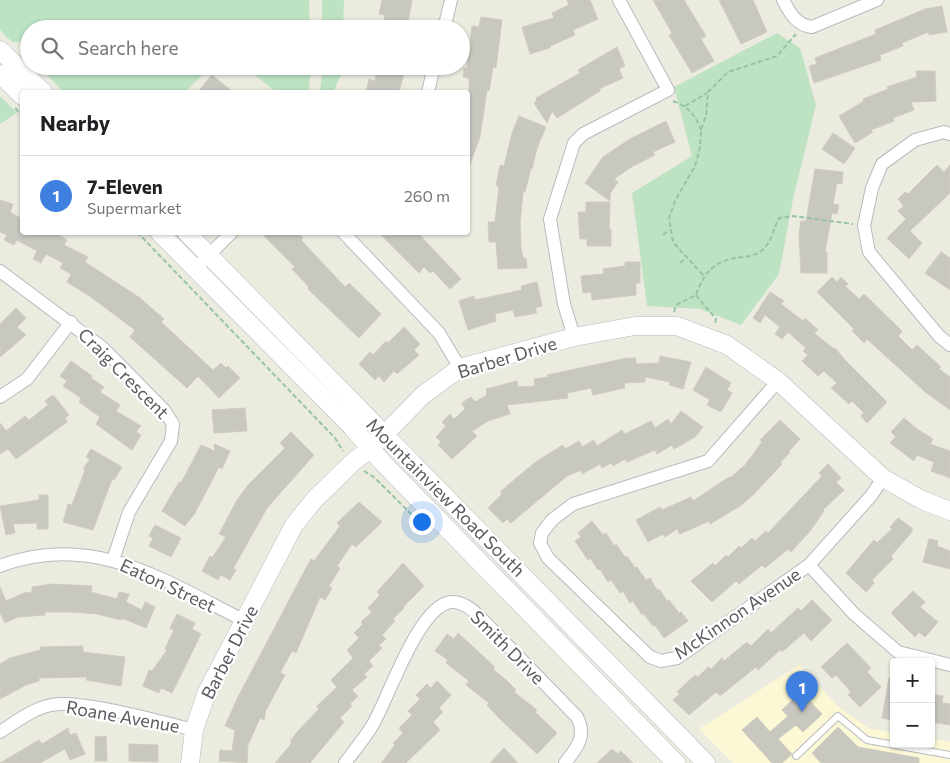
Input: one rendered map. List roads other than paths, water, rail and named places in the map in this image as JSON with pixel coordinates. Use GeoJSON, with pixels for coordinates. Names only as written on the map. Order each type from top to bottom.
{"type":"FeatureCollection","features":[{"type":"Feature","properties":{"kind":"main road"},"geometry":{"type":"LineString","coordinates":[[0,50],[20,70]]}},
{"type":"Feature","properties":{"kind":"main road"},"geometry":{"type":"LineString","coordinates":[[0,74],[20,94]]}},
{"type":"Feature","properties":{"kind":"main road"},"geometry":{"type":"LineString","coordinates":[[26,75],[41,90]]}},
{"type":"Feature","properties":{"kind":"main road","name":"Mountainview Road South"},"geometry":{"type":"LineString","coordinates":[[163,235],[676,763]]}},
{"type":"Feature","properties":{"kind":"main road","name":"Mountainview Road South"},"geometry":{"type":"LineString","coordinates":[[189,235],[706,763]]}},
{"type":"Feature","properties":{"kind":"main road","name":"Barber Drive"},"geometry":{"type":"LineString","coordinates":[[190,763],[194,730],[207,692],[294,525],[315,499],[384,435],[423,395],[460,368],[574,337],[635,326],[677,326],[727,345],[778,381],[883,478],[922,500],[950,511]]}},
{"type":"Feature","properties":{"kind":"street"},"geometry":{"type":"LineString","coordinates":[[446,20],[451,0]]}},
{"type":"Feature","properties":{"kind":"street"},"geometry":{"type":"LineString","coordinates":[[574,337],[564,304],[550,219],[574,143],[583,134],[668,90],[619,0]]}},
{"type":"Feature","properties":{"kind":"street"},"geometry":{"type":"LineString","coordinates":[[783,0],[791,14],[802,26],[812,27],[877,0]]}},
{"type":"Feature","properties":{"kind":"street"},"geometry":{"type":"LineString","coordinates":[[428,90],[432,75]]}},
{"type":"Feature","properties":{"kind":"street"},"geometry":{"type":"LineString","coordinates":[[950,134],[944,132],[915,140],[882,164],[872,188],[864,226],[869,252],[939,336],[950,345]]}},
{"type":"Feature","properties":{"kind":"street"},"geometry":{"type":"LineString","coordinates":[[196,268],[229,235]]}},
{"type":"Feature","properties":{"kind":"street"},"geometry":{"type":"LineString","coordinates":[[346,235],[439,333],[460,368]]}},
{"type":"Feature","properties":{"kind":"street","name":"Craig Crescent"},"geometry":{"type":"LineString","coordinates":[[0,271],[104,348],[164,410],[174,424],[171,440],[127,517],[113,560]]}},
{"type":"Feature","properties":{"kind":"street"},"geometry":{"type":"LineString","coordinates":[[0,397],[27,379],[71,322]]}},
{"type":"Feature","properties":{"kind":"street","name":"McKinnon Avenue"},"geometry":{"type":"LineString","coordinates":[[778,381],[708,460],[573,504],[552,520],[542,533],[540,543],[548,558],[650,657],[661,661],[677,658],[809,565],[871,496],[883,478]]}},
{"type":"Feature","properties":{"kind":"street","name":"Eaton Street"},"geometry":{"type":"LineString","coordinates":[[0,566],[56,555],[113,560],[152,574],[244,622]]}},
{"type":"Feature","properties":{"kind":"street"},"geometry":{"type":"LineString","coordinates":[[809,565],[854,614],[898,652],[950,665]]}},
{"type":"Feature","properties":{"kind":"street","name":"Smith Drive"},"geometry":{"type":"LineString","coordinates":[[345,763],[373,725],[420,626],[438,608],[451,602],[466,605],[478,615],[577,717],[581,724],[581,740],[565,763]]}},
{"type":"Feature","properties":{"kind":"street","name":"Roane Avenue"},"geometry":{"type":"LineString","coordinates":[[0,732],[38,709],[52,705],[74,704],[194,730]]}},
{"type":"Feature","properties":{"kind":"lane"},"geometry":{"type":"LineString","coordinates":[[796,756],[838,716],[867,740],[950,755]]}},
{"type":"Feature","properties":{"kind":"place","name":"7-Eleven"},"geometry":{"type":"Point","coordinates":[802,712]}}]}
